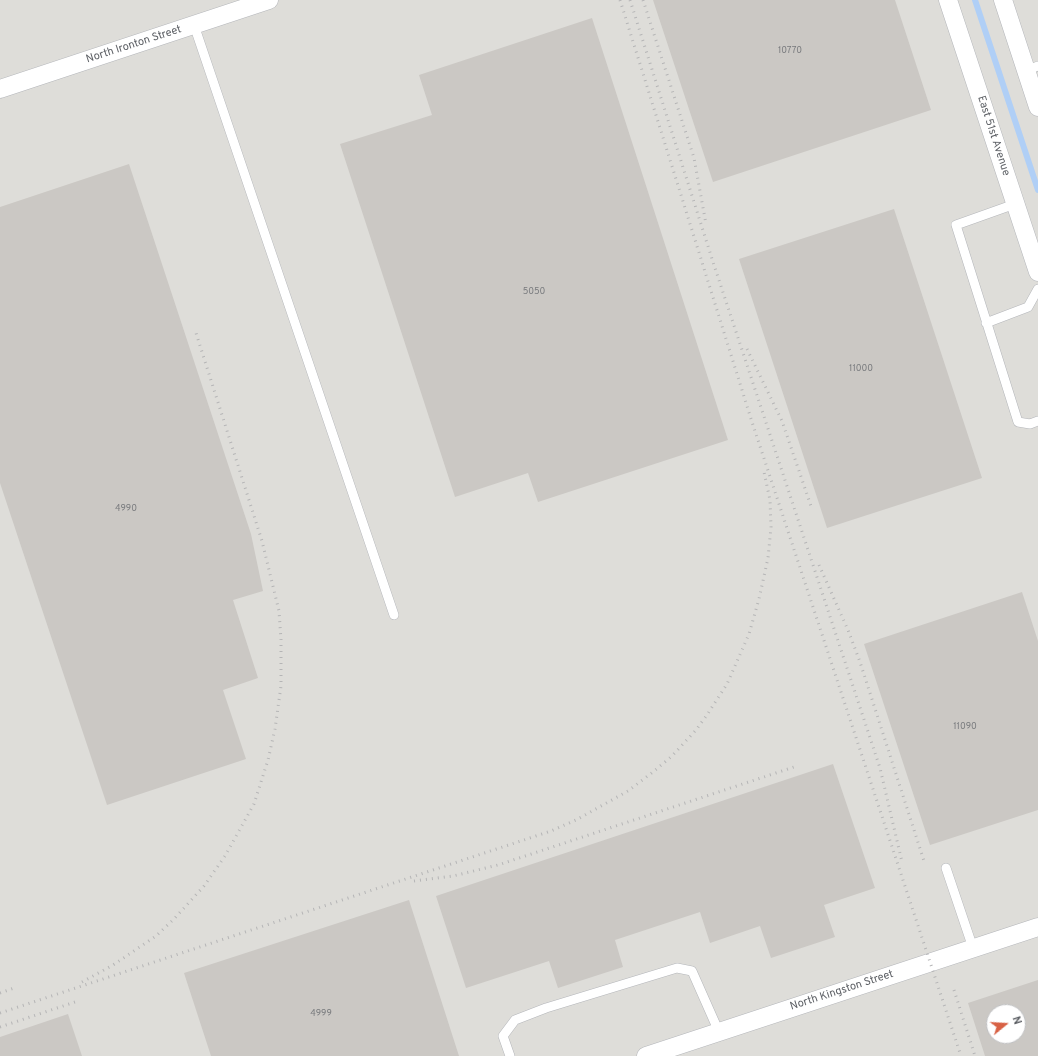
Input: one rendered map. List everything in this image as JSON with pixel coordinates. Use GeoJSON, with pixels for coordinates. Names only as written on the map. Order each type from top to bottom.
{"type":"FeatureCollection","features":[{"type":"Feature","properties":{"kind":"street","name":"North Ironton Street"},"geometry":{"type":"LineString","coordinates":[[0,89],[269,0]]}},
{"type":"Feature","properties":{"kind":"street","name":"East 51st Avenue"},"geometry":{"type":"LineString","coordinates":[[948,0],[1038,272]]}},
{"type":"Feature","properties":{"kind":"street"},"geometry":{"type":"LineString","coordinates":[[1003,0],[1032,69],[1038,107]]}},
{"type":"Feature","properties":{"kind":"street","name":"North Kingston Street"},"geometry":{"type":"LineString","coordinates":[[646,1056],[1038,927]]}},
{"type":"Feature","properties":{"kind":"lane"},"geometry":{"type":"LineString","coordinates":[[194,25],[394,615]]}},
{"type":"Feature","properties":{"kind":"lane"},"geometry":{"type":"LineString","coordinates":[[1016,204],[956,225],[1018,422],[1030,424],[1038,421]]}},
{"type":"Feature","properties":{"kind":"lane"},"geometry":{"type":"LineString","coordinates":[[986,322],[1028,307],[1038,289]]}},
{"type":"Feature","properties":{"kind":"lane"},"geometry":{"type":"LineString","coordinates":[[946,868],[973,948]]}},
{"type":"Feature","properties":{"kind":"lane"},"geometry":{"type":"LineString","coordinates":[[510,1056],[503,1036],[515,1020],[546,1008],[677,968],[692,970],[719,1032]]}},
{"type":"Feature","properties":{"kind":"shaded area"},"geometry":{"type":"Polygon","coordinates":[[[0,0],[1038,0],[1038,1056],[0,1056],[0,0]]]}},
{"type":"Feature","properties":{"kind":"building"},"geometry":{"type":"Polygon","coordinates":[[[653,0],[895,0],[931,110],[713,182],[653,0]]]}},
{"type":"Feature","properties":{"kind":"building"},"geometry":{"type":"Polygon","coordinates":[[[592,18],[728,440],[538,502],[528,473],[455,497],[340,144],[432,115],[419,75],[592,18]]]}},
{"type":"Feature","properties":{"kind":"building"},"geometry":{"type":"Polygon","coordinates":[[[129,164],[251,534],[263,591],[233,600],[258,678],[223,690],[246,759],[107,805],[0,483],[0,207],[129,164]]]}},
{"type":"Feature","properties":{"kind":"building"},"geometry":{"type":"Polygon","coordinates":[[[894,209],[982,478],[827,528],[739,259],[894,209]]]}},
{"type":"Feature","properties":{"kind":"building"},"geometry":{"type":"Polygon","coordinates":[[[1022,592],[1038,641],[1038,810],[930,845],[864,644],[1022,592]]]}},
{"type":"Feature","properties":{"kind":"building"},"geometry":{"type":"Polygon","coordinates":[[[833,764],[875,888],[824,905],[835,937],[771,958],[760,926],[710,943],[700,912],[615,940],[623,967],[558,988],[549,961],[466,988],[436,896],[833,764]]]}},
{"type":"Feature","properties":{"kind":"building"},"geometry":{"type":"Polygon","coordinates":[[[409,900],[459,1056],[211,1056],[184,973],[409,900]]]}},
{"type":"Feature","properties":{"kind":"building"},"geometry":{"type":"Polygon","coordinates":[[[1038,980],[1038,1056],[985,1056],[968,1003],[1038,980]]]}},
{"type":"Feature","properties":{"kind":"building"},"geometry":{"type":"Polygon","coordinates":[[[68,1014],[82,1056],[0,1056],[0,1037],[68,1014]]]}},
{"type":"Feature","properties":{"kind":"waterway"},"geometry":{"type":"LineString","coordinates":[[975,0],[1038,190]]}},
{"type":"Feature","properties":{"kind":"railway"},"geometry":{"type":"LineString","coordinates":[[620,0],[752,422],[961,1056]]}},
{"type":"Feature","properties":{"kind":"railway"},"geometry":{"type":"LineString","coordinates":[[630,0],[713,262],[880,768],[902,862]]}},
{"type":"Feature","properties":{"kind":"railway"},"geometry":{"type":"LineString","coordinates":[[643,0],[694,158],[706,224]]}},
{"type":"Feature","properties":{"kind":"railway"},"geometry":{"type":"LineString","coordinates":[[82,982],[113,965],[156,936],[174,919],[204,886],[225,856],[254,804],[268,760],[275,729],[281,686],[281,640],[279,611],[262,541],[196,333]]}},
{"type":"Feature","properties":{"kind":"railway"},"geometry":{"type":"LineString","coordinates":[[747,349],[782,421],[812,509]]}},
{"type":"Feature","properties":{"kind":"railway"},"geometry":{"type":"LineString","coordinates":[[0,1013],[551,831],[576,820],[628,791],[672,756],[696,730],[727,684],[749,634],[759,599],[768,558],[771,527],[770,500],[764,472]]}},
{"type":"Feature","properties":{"kind":"railway"},"geometry":{"type":"LineString","coordinates":[[819,565],[848,630],[860,662],[924,861]]}},
{"type":"Feature","properties":{"kind":"railway"},"geometry":{"type":"LineString","coordinates":[[414,881],[453,876],[498,865],[797,766]]}},
{"type":"Feature","properties":{"kind":"railway"},"geometry":{"type":"LineString","coordinates":[[0,993],[17,987]]}},
{"type":"Feature","properties":{"kind":"railway"},"geometry":{"type":"LineString","coordinates":[[954,990],[975,1056]]}},
{"type":"Feature","properties":{"kind":"railway"},"geometry":{"type":"LineString","coordinates":[[0,1027],[78,1001]]}}]}
